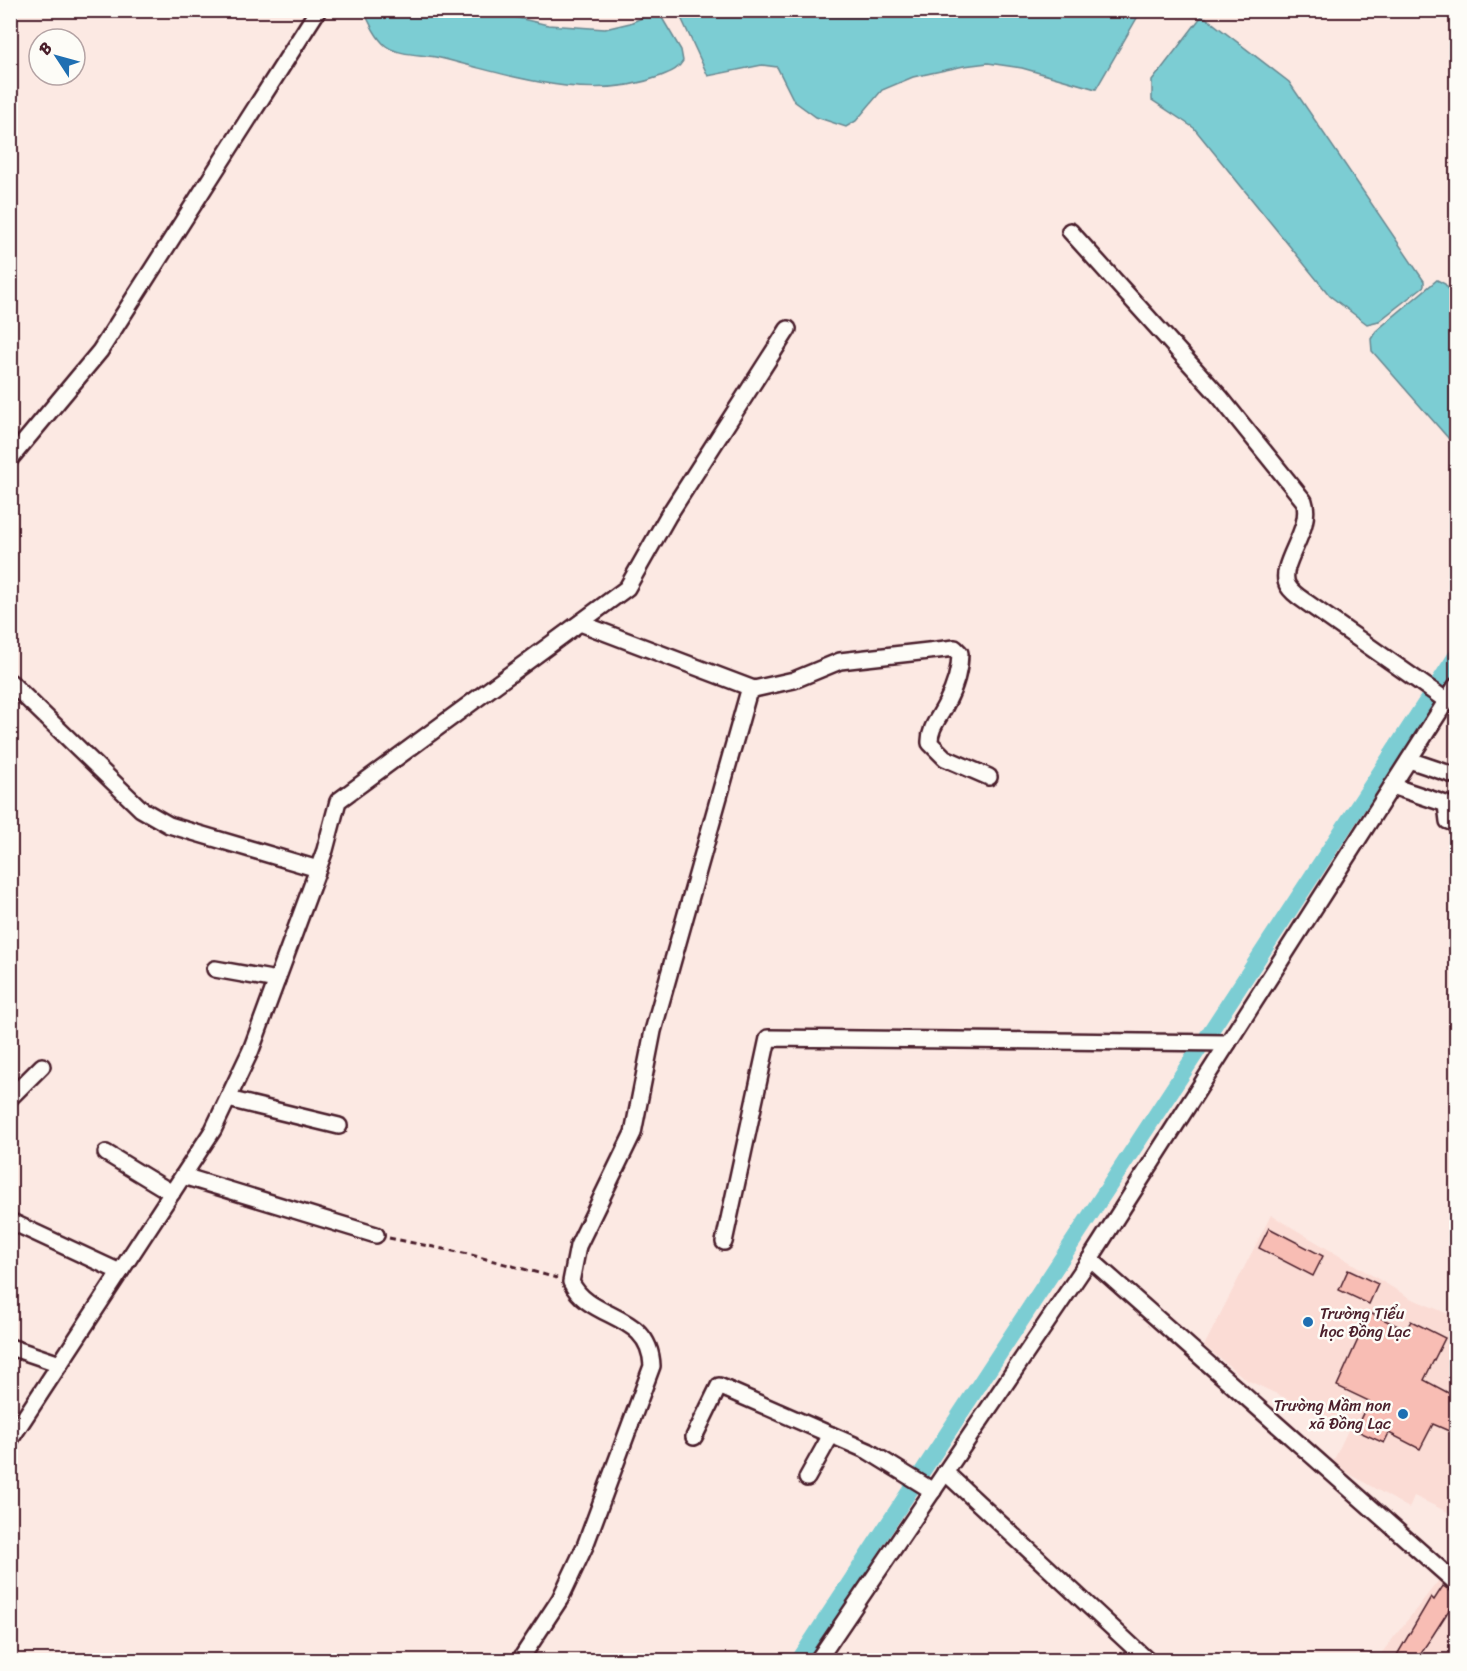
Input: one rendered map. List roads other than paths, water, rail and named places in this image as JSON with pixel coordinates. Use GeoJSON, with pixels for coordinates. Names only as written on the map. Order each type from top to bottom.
{"type":"FeatureCollection","features":[{"type":"Feature","properties":{"kind":"street"},"geometry":{"type":"LineString","coordinates":[[10,459],[100,351],[318,10]]}},
{"type":"Feature","properties":{"kind":"street"},"geometry":{"type":"LineString","coordinates":[[1070,231],[1220,397],[1304,501],[1307,510],[1306,520],[1287,568],[1285,576],[1288,586],[1306,602],[1443,699]]}},
{"type":"Feature","properties":{"kind":"street"},"geometry":{"type":"LineString","coordinates":[[10,1440],[213,1130],[251,1050],[318,870],[338,801],[627,588],[669,516],[788,329]]}},
{"type":"Feature","properties":{"kind":"street"},"geometry":{"type":"LineString","coordinates":[[580,623],[754,689]]}},
{"type":"Feature","properties":{"kind":"street"},"geometry":{"type":"LineString","coordinates":[[520,1660],[560,1599],[585,1546],[652,1366],[651,1349],[645,1336],[582,1298],[571,1282],[578,1246],[633,1133],[656,1020],[748,694],[754,689],[795,680],[840,661],[942,647],[958,650],[958,674],[948,702],[931,730],[930,743],[945,758],[989,777]]}},
{"type":"Feature","properties":{"kind":"street"},"geometry":{"type":"LineString","coordinates":[[10,682],[141,809],[169,825],[318,870]]}},
{"type":"Feature","properties":{"kind":"street"},"geometry":{"type":"LineString","coordinates":[[818,1660],[1090,1259],[1409,760],[1443,699],[1456,686]]}},
{"type":"Feature","properties":{"kind":"street"},"geometry":{"type":"LineString","coordinates":[[1409,760],[1456,776]]}},
{"type":"Feature","properties":{"kind":"street"},"geometry":{"type":"LineString","coordinates":[[1392,786],[1446,804],[1449,821],[1456,824]]}},
{"type":"Feature","properties":{"kind":"street"},"geometry":{"type":"LineString","coordinates":[[215,969],[277,980]]}},
{"type":"Feature","properties":{"kind":"street"},"geometry":{"type":"LineString","coordinates":[[724,1242],[768,1038],[1228,1043]]}},
{"type":"Feature","properties":{"kind":"street"},"geometry":{"type":"LineString","coordinates":[[10,1098],[42,1066]]}},
{"type":"Feature","properties":{"kind":"street"},"geometry":{"type":"LineString","coordinates":[[228,1099],[339,1126]]}},
{"type":"Feature","properties":{"kind":"street"},"geometry":{"type":"LineString","coordinates":[[106,1153],[172,1193]]}},
{"type":"Feature","properties":{"kind":"street"},"geometry":{"type":"LineString","coordinates":[[183,1176],[376,1235]]}},
{"type":"Feature","properties":{"kind":"street"},"geometry":{"type":"LineString","coordinates":[[10,1221],[120,1272]]}},
{"type":"Feature","properties":{"kind":"street"},"geometry":{"type":"LineString","coordinates":[[1090,1259],[1456,1583]]}},
{"type":"Feature","properties":{"kind":"street"},"geometry":{"type":"LineString","coordinates":[[10,1347],[60,1364]]}},
{"type":"Feature","properties":{"kind":"street"},"geometry":{"type":"LineString","coordinates":[[694,1437],[718,1386],[867,1451],[933,1491]]}},
{"type":"Feature","properties":{"kind":"street"},"geometry":{"type":"LineString","coordinates":[[807,1478],[831,1435]]}},
{"type":"Feature","properties":{"kind":"street"},"geometry":{"type":"LineString","coordinates":[[945,1472],[1147,1660]]}},
{"type":"Feature","properties":{"kind":"water"},"geometry":{"type":"Polygon","coordinates":[[[364,11],[492,12],[548,25],[605,29],[630,23],[658,11],[681,50],[683,61],[671,72],[634,84],[578,87],[550,84],[392,49],[379,39],[364,11]]]}},
{"type":"Feature","properties":{"kind":"water"},"geometry":{"type":"Polygon","coordinates":[[[678,11],[1141,11],[1096,89],[1022,68],[988,63],[964,66],[913,77],[882,90],[856,121],[846,127],[816,117],[794,101],[777,67],[762,65],[708,76],[678,11]]]}},
{"type":"Feature","properties":{"kind":"water"},"geometry":{"type":"Polygon","coordinates":[[[1201,17],[1206,18],[1289,82],[1424,281],[1424,286],[1379,321],[1367,324],[1330,296],[1194,128],[1152,100],[1152,81],[1201,17]]]}},
{"type":"Feature","properties":{"kind":"water"},"geometry":{"type":"Polygon","coordinates":[[[1437,280],[1445,284],[1456,300],[1456,447],[1372,351],[1371,339],[1376,331],[1437,280]]]}},
{"type":"Feature","properties":{"kind":"waterway"},"geometry":{"type":"LineString","coordinates":[[799,1660],[1456,656]]}},
{"type":"Feature","properties":{"kind":"place","name":"Trường Tiểu học Đồng Lạc"},"geometry":{"type":"Point","coordinates":[1308,1322]}},
{"type":"Feature","properties":{"kind":"place","name":"Trường Mầm non xã Đồng Lạc"},"geometry":{"type":"Point","coordinates":[1403,1414]}}]}
